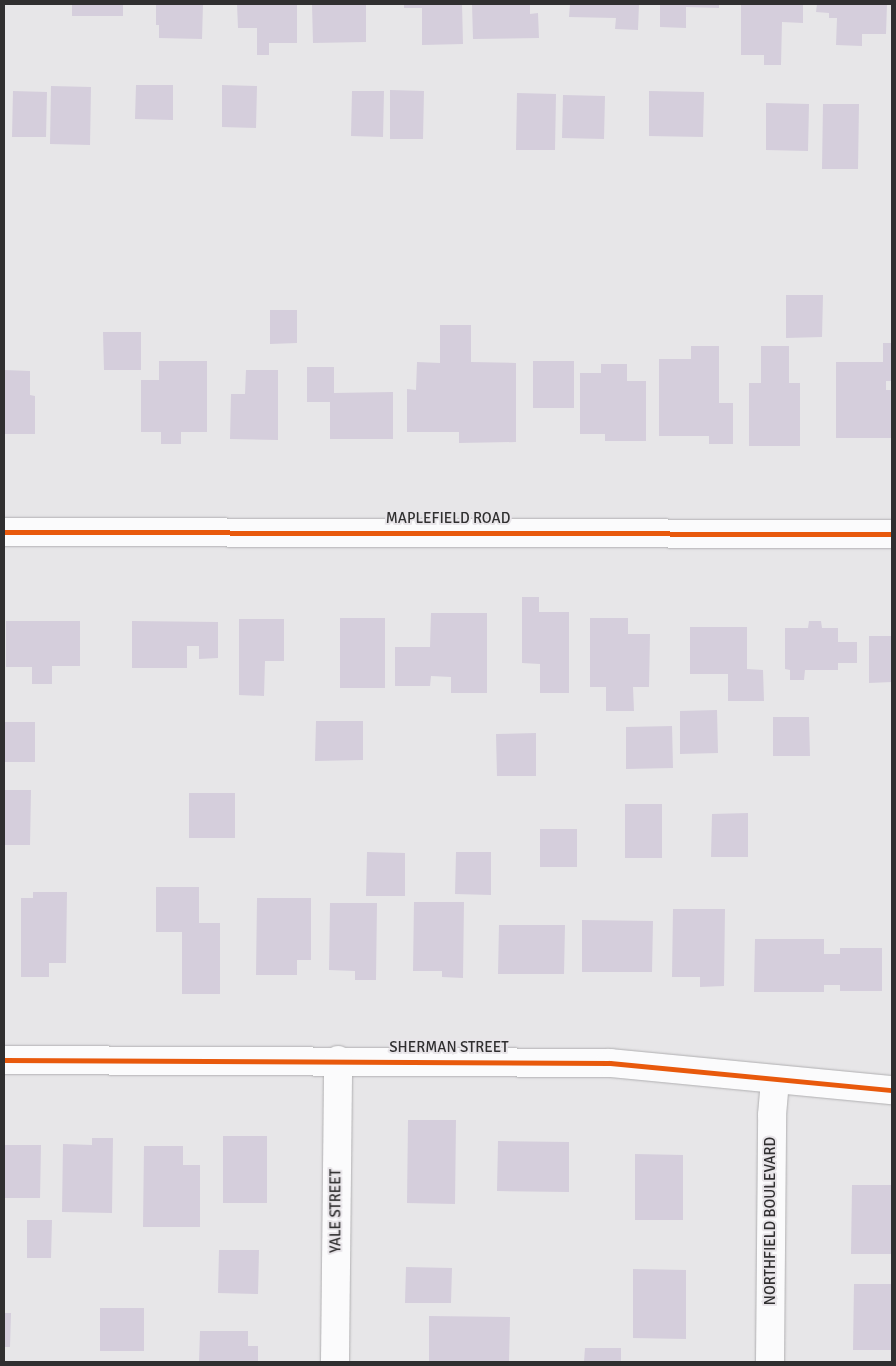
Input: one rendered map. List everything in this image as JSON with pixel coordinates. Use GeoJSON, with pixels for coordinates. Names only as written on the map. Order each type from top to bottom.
{"type":"FeatureCollection","features":[{"type":"Feature","properties":{"kind":"street","name":"MAPLEFIELD ROAD"},"geometry":{"type":"LineString","coordinates":[[4,532],[892,534]]}},
{"type":"Feature","properties":{"kind":"street","name":"SHERMAN STREET"},"geometry":{"type":"LineString","coordinates":[[4,1060],[338,1060],[610,1063],[892,1090]]}},
{"type":"Feature","properties":{"kind":"street","name":"YALE STREET"},"geometry":{"type":"LineString","coordinates":[[335,1362],[338,1060]]}},
{"type":"Feature","properties":{"kind":"street","name":"NORTHFIELD BOULEVARD"},"geometry":{"type":"LineString","coordinates":[[770,1362],[772,1115],[775,1079]]}},
{"type":"Feature","properties":{"kind":"building"},"geometry":{"type":"Polygon","coordinates":[[[72,4],[123,4],[123,16],[72,16],[72,4]]]}},
{"type":"Feature","properties":{"kind":"building"},"geometry":{"type":"Polygon","coordinates":[[[156,4],[203,4],[202,39],[159,38],[159,25],[156,25],[156,4]]]}},
{"type":"Feature","properties":{"kind":"building"},"geometry":{"type":"Polygon","coordinates":[[[237,4],[297,4],[297,43],[269,43],[269,55],[257,55],[257,28],[238,28],[237,4]]]}},
{"type":"Feature","properties":{"kind":"building"},"geometry":{"type":"Polygon","coordinates":[[[312,4],[366,4],[366,42],[313,43],[312,4]]]}},
{"type":"Feature","properties":{"kind":"building"},"geometry":{"type":"Polygon","coordinates":[[[404,4],[462,4],[463,44],[422,45],[422,8],[404,8],[404,4]]]}},
{"type":"Feature","properties":{"kind":"building"},"geometry":{"type":"Polygon","coordinates":[[[472,4],[530,4],[530,14],[538,13],[539,38],[473,39],[472,4]]]}},
{"type":"Feature","properties":{"kind":"building"},"geometry":{"type":"Polygon","coordinates":[[[570,4],[639,4],[638,30],[615,29],[616,18],[569,17],[570,4]]]}},
{"type":"Feature","properties":{"kind":"building"},"geometry":{"type":"Polygon","coordinates":[[[660,4],[719,4],[719,8],[686,7],[686,28],[660,27],[660,4]]]}},
{"type":"Feature","properties":{"kind":"building"},"geometry":{"type":"Polygon","coordinates":[[[741,4],[803,4],[803,23],[782,22],[781,65],[764,65],[764,55],[741,55],[741,4]]]}},
{"type":"Feature","properties":{"kind":"building"},"geometry":{"type":"Polygon","coordinates":[[[817,4],[887,4],[886,34],[862,34],[862,46],[836,45],[837,18],[829,18],[829,13],[816,12],[817,4]]]}},
{"type":"Feature","properties":{"kind":"building"},"geometry":{"type":"Polygon","coordinates":[[[136,85],[173,85],[173,120],[135,119],[136,85]]]}},
{"type":"Feature","properties":{"kind":"building"},"geometry":{"type":"Polygon","coordinates":[[[222,85],[257,86],[256,128],[222,127],[222,85]]]}},
{"type":"Feature","properties":{"kind":"building"},"geometry":{"type":"Polygon","coordinates":[[[51,86],[91,87],[90,145],[50,144],[51,86]]]}},
{"type":"Feature","properties":{"kind":"building"},"geometry":{"type":"Polygon","coordinates":[[[390,90],[424,91],[423,139],[390,139],[390,90]]]}},
{"type":"Feature","properties":{"kind":"building"},"geometry":{"type":"Polygon","coordinates":[[[13,91],[47,92],[46,137],[12,137],[13,91]]]}},
{"type":"Feature","properties":{"kind":"building"},"geometry":{"type":"Polygon","coordinates":[[[352,91],[384,91],[383,137],[351,136],[352,91]]]}},
{"type":"Feature","properties":{"kind":"building"},"geometry":{"type":"Polygon","coordinates":[[[649,91],[704,92],[703,137],[649,136],[649,91]]]}},
{"type":"Feature","properties":{"kind":"building"},"geometry":{"type":"Polygon","coordinates":[[[517,93],[556,94],[555,150],[516,150],[517,93]]]}},
{"type":"Feature","properties":{"kind":"building"},"geometry":{"type":"Polygon","coordinates":[[[563,95],[605,96],[604,139],[562,138],[563,95]]]}},
{"type":"Feature","properties":{"kind":"building"},"geometry":{"type":"Polygon","coordinates":[[[766,103],[809,104],[808,151],[766,150],[766,103]]]}},
{"type":"Feature","properties":{"kind":"building"},"geometry":{"type":"Polygon","coordinates":[[[823,104],[859,104],[858,169],[822,169],[823,104]]]}},
{"type":"Feature","properties":{"kind":"building"},"geometry":{"type":"Polygon","coordinates":[[[786,295],[823,295],[822,337],[786,338],[786,295]]]}},
{"type":"Feature","properties":{"kind":"building"},"geometry":{"type":"Polygon","coordinates":[[[270,310],[297,310],[297,343],[270,344],[270,310]]]}},
{"type":"Feature","properties":{"kind":"building"},"geometry":{"type":"Polygon","coordinates":[[[440,325],[471,325],[471,362],[516,363],[516,442],[459,443],[459,432],[407,432],[407,389],[416,390],[417,362],[440,363],[440,325]]]}},
{"type":"Feature","properties":{"kind":"building"},"geometry":{"type":"Polygon","coordinates":[[[103,332],[141,332],[141,370],[104,370],[103,332]]]}},
{"type":"Feature","properties":{"kind":"building"},"geometry":{"type":"Polygon","coordinates":[[[883,343],[892,343],[892,381],[886,381],[886,390],[892,390],[892,438],[836,438],[836,362],[883,362],[883,343]]]}},
{"type":"Feature","properties":{"kind":"building"},"geometry":{"type":"Polygon","coordinates":[[[691,346],[719,346],[719,403],[733,403],[733,444],[709,444],[709,436],[659,436],[659,359],[691,359],[691,346]]]}},
{"type":"Feature","properties":{"kind":"building"},"geometry":{"type":"Polygon","coordinates":[[[761,346],[789,346],[789,383],[800,383],[800,446],[749,446],[749,383],[761,383],[761,346]]]}},
{"type":"Feature","properties":{"kind":"building"},"geometry":{"type":"Polygon","coordinates":[[[159,361],[207,361],[207,432],[181,432],[181,444],[161,444],[161,432],[141,432],[141,380],[159,380],[159,361]]]}},
{"type":"Feature","properties":{"kind":"building"},"geometry":{"type":"Polygon","coordinates":[[[533,361],[574,361],[574,408],[533,408],[533,361]]]}},
{"type":"Feature","properties":{"kind":"building"},"geometry":{"type":"Polygon","coordinates":[[[601,364],[627,364],[627,381],[646,381],[646,441],[605,441],[605,434],[580,434],[580,373],[601,373],[601,364]]]}},
{"type":"Feature","properties":{"kind":"building"},"geometry":{"type":"Polygon","coordinates":[[[307,367],[334,367],[334,393],[393,392],[393,439],[330,439],[330,402],[307,402],[307,367]]]}},
{"type":"Feature","properties":{"kind":"building"},"geometry":{"type":"Polygon","coordinates":[[[4,370],[30,371],[30,395],[35,396],[35,434],[4,434],[4,370]]]}},
{"type":"Feature","properties":{"kind":"building"},"geometry":{"type":"Polygon","coordinates":[[[246,370],[278,370],[278,440],[230,439],[231,394],[245,394],[246,370]]]}},
{"type":"Feature","properties":{"kind":"building"},"geometry":{"type":"Polygon","coordinates":[[[522,597],[539,597],[539,612],[569,612],[569,693],[540,693],[540,664],[522,663],[522,597]]]}},
{"type":"Feature","properties":{"kind":"building"},"geometry":{"type":"Polygon","coordinates":[[[431,613],[487,613],[487,693],[451,693],[451,677],[431,676],[430,686],[395,686],[395,647],[430,647],[431,613]]]}},
{"type":"Feature","properties":{"kind":"building"},"geometry":{"type":"Polygon","coordinates":[[[340,618],[385,618],[385,688],[340,688],[340,618]]]}},
{"type":"Feature","properties":{"kind":"building"},"geometry":{"type":"Polygon","coordinates":[[[590,618],[628,618],[628,634],[650,634],[649,687],[633,687],[634,711],[606,711],[606,687],[590,687],[590,618]]]}},
{"type":"Feature","properties":{"kind":"building"},"geometry":{"type":"Polygon","coordinates":[[[239,619],[284,619],[284,661],[265,661],[264,696],[239,695],[239,619]]]}},
{"type":"Feature","properties":{"kind":"building"},"geometry":{"type":"Polygon","coordinates":[[[6,621],[80,621],[80,666],[52,666],[52,684],[32,684],[32,667],[6,667],[6,621]]]}},
{"type":"Feature","properties":{"kind":"building"},"geometry":{"type":"Polygon","coordinates":[[[132,621],[218,622],[218,658],[199,659],[199,646],[187,646],[187,668],[132,668],[132,621]]]}},
{"type":"Feature","properties":{"kind":"building"},"geometry":{"type":"Polygon","coordinates":[[[809,621],[821,621],[822,628],[838,628],[838,642],[857,642],[857,663],[838,663],[838,670],[805,670],[804,680],[790,680],[790,670],[785,669],[785,628],[808,628],[809,621]]]}},
{"type":"Feature","properties":{"kind":"building"},"geometry":{"type":"Polygon","coordinates":[[[690,627],[747,627],[747,669],[763,670],[764,701],[728,701],[728,674],[690,674],[690,627]]]}},
{"type":"Feature","properties":{"kind":"building"},"geometry":{"type":"Polygon","coordinates":[[[869,636],[892,636],[892,682],[869,683],[869,636]]]}},
{"type":"Feature","properties":{"kind":"building"},"geometry":{"type":"Polygon","coordinates":[[[717,710],[718,753],[680,754],[680,711],[717,710]]]}},
{"type":"Feature","properties":{"kind":"building"},"geometry":{"type":"Polygon","coordinates":[[[773,717],[809,717],[810,756],[773,756],[773,717]]]}},
{"type":"Feature","properties":{"kind":"building"},"geometry":{"type":"Polygon","coordinates":[[[316,721],[363,721],[363,760],[315,761],[316,721]]]}},
{"type":"Feature","properties":{"kind":"building"},"geometry":{"type":"Polygon","coordinates":[[[4,722],[35,722],[35,762],[4,762],[4,722]]]}},
{"type":"Feature","properties":{"kind":"building"},"geometry":{"type":"Polygon","coordinates":[[[672,726],[673,768],[626,769],[626,727],[672,726]]]}},
{"type":"Feature","properties":{"kind":"building"},"geometry":{"type":"Polygon","coordinates":[[[536,733],[536,776],[497,776],[496,734],[536,733]]]}},
{"type":"Feature","properties":{"kind":"building"},"geometry":{"type":"Polygon","coordinates":[[[4,790],[31,790],[30,845],[4,845],[4,790]]]}},
{"type":"Feature","properties":{"kind":"building"},"geometry":{"type":"Polygon","coordinates":[[[189,793],[235,793],[235,838],[189,838],[189,793]]]}},
{"type":"Feature","properties":{"kind":"building"},"geometry":{"type":"Polygon","coordinates":[[[625,804],[662,804],[662,858],[625,858],[625,804]]]}},
{"type":"Feature","properties":{"kind":"building"},"geometry":{"type":"Polygon","coordinates":[[[748,813],[748,857],[711,857],[712,814],[748,813]]]}},
{"type":"Feature","properties":{"kind":"building"},"geometry":{"type":"Polygon","coordinates":[[[540,829],[577,829],[577,867],[540,867],[540,829]]]}},
{"type":"Feature","properties":{"kind":"building"},"geometry":{"type":"Polygon","coordinates":[[[367,852],[405,853],[405,896],[366,896],[367,852]]]}},
{"type":"Feature","properties":{"kind":"building"},"geometry":{"type":"Polygon","coordinates":[[[456,852],[491,852],[491,895],[455,894],[456,852]]]}},
{"type":"Feature","properties":{"kind":"building"},"geometry":{"type":"Polygon","coordinates":[[[156,887],[199,887],[199,923],[220,923],[220,994],[182,994],[182,932],[156,932],[156,887]]]}},
{"type":"Feature","properties":{"kind":"building"},"geometry":{"type":"Polygon","coordinates":[[[33,892],[67,892],[66,963],[49,963],[49,977],[21,977],[21,898],[33,898],[33,892]]]}},
{"type":"Feature","properties":{"kind":"building"},"geometry":{"type":"Polygon","coordinates":[[[257,898],[311,898],[311,960],[297,960],[297,975],[256,975],[257,898]]]}},
{"type":"Feature","properties":{"kind":"building"},"geometry":{"type":"Polygon","coordinates":[[[414,902],[464,902],[463,978],[442,977],[442,971],[413,971],[414,902]]]}},
{"type":"Feature","properties":{"kind":"building"},"geometry":{"type":"Polygon","coordinates":[[[330,903],[377,903],[376,980],[355,980],[355,971],[329,970],[330,903]]]}},
{"type":"Feature","properties":{"kind":"building"},"geometry":{"type":"Polygon","coordinates":[[[673,909],[725,909],[724,986],[700,987],[700,977],[672,977],[673,909]]]}},
{"type":"Feature","properties":{"kind":"building"},"geometry":{"type":"Polygon","coordinates":[[[582,920],[653,921],[652,972],[582,972],[582,920]]]}},
{"type":"Feature","properties":{"kind":"building"},"geometry":{"type":"Polygon","coordinates":[[[499,925],[565,925],[564,974],[498,974],[499,925]]]}},
{"type":"Feature","properties":{"kind":"building"},"geometry":{"type":"Polygon","coordinates":[[[755,939],[824,939],[824,954],[840,954],[840,948],[882,948],[882,991],[840,991],[840,985],[824,985],[824,992],[754,992],[755,939]]]}},
{"type":"Feature","properties":{"kind":"building"},"geometry":{"type":"Polygon","coordinates":[[[408,1120],[456,1120],[455,1204],[407,1203],[408,1120]]]}},
{"type":"Feature","properties":{"kind":"building"},"geometry":{"type":"Polygon","coordinates":[[[223,1136],[267,1136],[267,1203],[223,1203],[223,1136]]]}},
{"type":"Feature","properties":{"kind":"building"},"geometry":{"type":"Polygon","coordinates":[[[92,1138],[113,1138],[112,1213],[62,1212],[63,1144],[92,1145],[92,1138]]]}},
{"type":"Feature","properties":{"kind":"building"},"geometry":{"type":"Polygon","coordinates":[[[498,1141],[569,1142],[569,1192],[497,1191],[498,1141]]]}},
{"type":"Feature","properties":{"kind":"building"},"geometry":{"type":"Polygon","coordinates":[[[4,1145],[41,1145],[40,1198],[4,1198],[4,1145]]]}},
{"type":"Feature","properties":{"kind":"building"},"geometry":{"type":"Polygon","coordinates":[[[144,1146],[183,1146],[183,1165],[200,1165],[200,1227],[143,1227],[144,1146]]]}},
{"type":"Feature","properties":{"kind":"building"},"geometry":{"type":"Polygon","coordinates":[[[635,1154],[683,1155],[683,1220],[635,1220],[635,1154]]]}},
{"type":"Feature","properties":{"kind":"building"},"geometry":{"type":"Polygon","coordinates":[[[852,1185],[892,1185],[892,1254],[851,1254],[852,1185]]]}},
{"type":"Feature","properties":{"kind":"building"},"geometry":{"type":"Polygon","coordinates":[[[27,1220],[52,1220],[51,1258],[27,1258],[27,1220]]]}},
{"type":"Feature","properties":{"kind":"building"},"geometry":{"type":"Polygon","coordinates":[[[219,1250],[259,1250],[258,1294],[218,1293],[219,1250]]]}},
{"type":"Feature","properties":{"kind":"building"},"geometry":{"type":"Polygon","coordinates":[[[406,1267],[452,1268],[451,1303],[405,1303],[406,1267]]]}},
{"type":"Feature","properties":{"kind":"building"},"geometry":{"type":"Polygon","coordinates":[[[633,1269],[686,1270],[686,1339],[633,1338],[633,1269]]]}},
{"type":"Feature","properties":{"kind":"building"},"geometry":{"type":"Polygon","coordinates":[[[854,1284],[892,1284],[892,1350],[853,1350],[854,1284]]]}},
{"type":"Feature","properties":{"kind":"building"},"geometry":{"type":"Polygon","coordinates":[[[100,1308],[144,1308],[144,1351],[100,1351],[100,1308]]]}},
{"type":"Feature","properties":{"kind":"building"},"geometry":{"type":"Polygon","coordinates":[[[4,1313],[11,1313],[10,1347],[4,1347],[4,1313]]]}},
{"type":"Feature","properties":{"kind":"building"},"geometry":{"type":"Polygon","coordinates":[[[429,1316],[510,1317],[509,1362],[429,1362],[429,1316]]]}},
{"type":"Feature","properties":{"kind":"building"},"geometry":{"type":"Polygon","coordinates":[[[200,1331],[248,1331],[248,1346],[258,1346],[258,1362],[199,1362],[200,1331]]]}},
{"type":"Feature","properties":{"kind":"building"},"geometry":{"type":"Polygon","coordinates":[[[585,1348],[621,1348],[621,1362],[584,1362],[585,1348]]]}},
{"type":"Feature","properties":{"kind":"cycle path"},"geometry":{"type":"LineString","coordinates":[[4,532],[892,534]]}},
{"type":"Feature","properties":{"kind":"cycle path"},"geometry":{"type":"LineString","coordinates":[[4,1060],[610,1063],[892,1090]]}}]}
